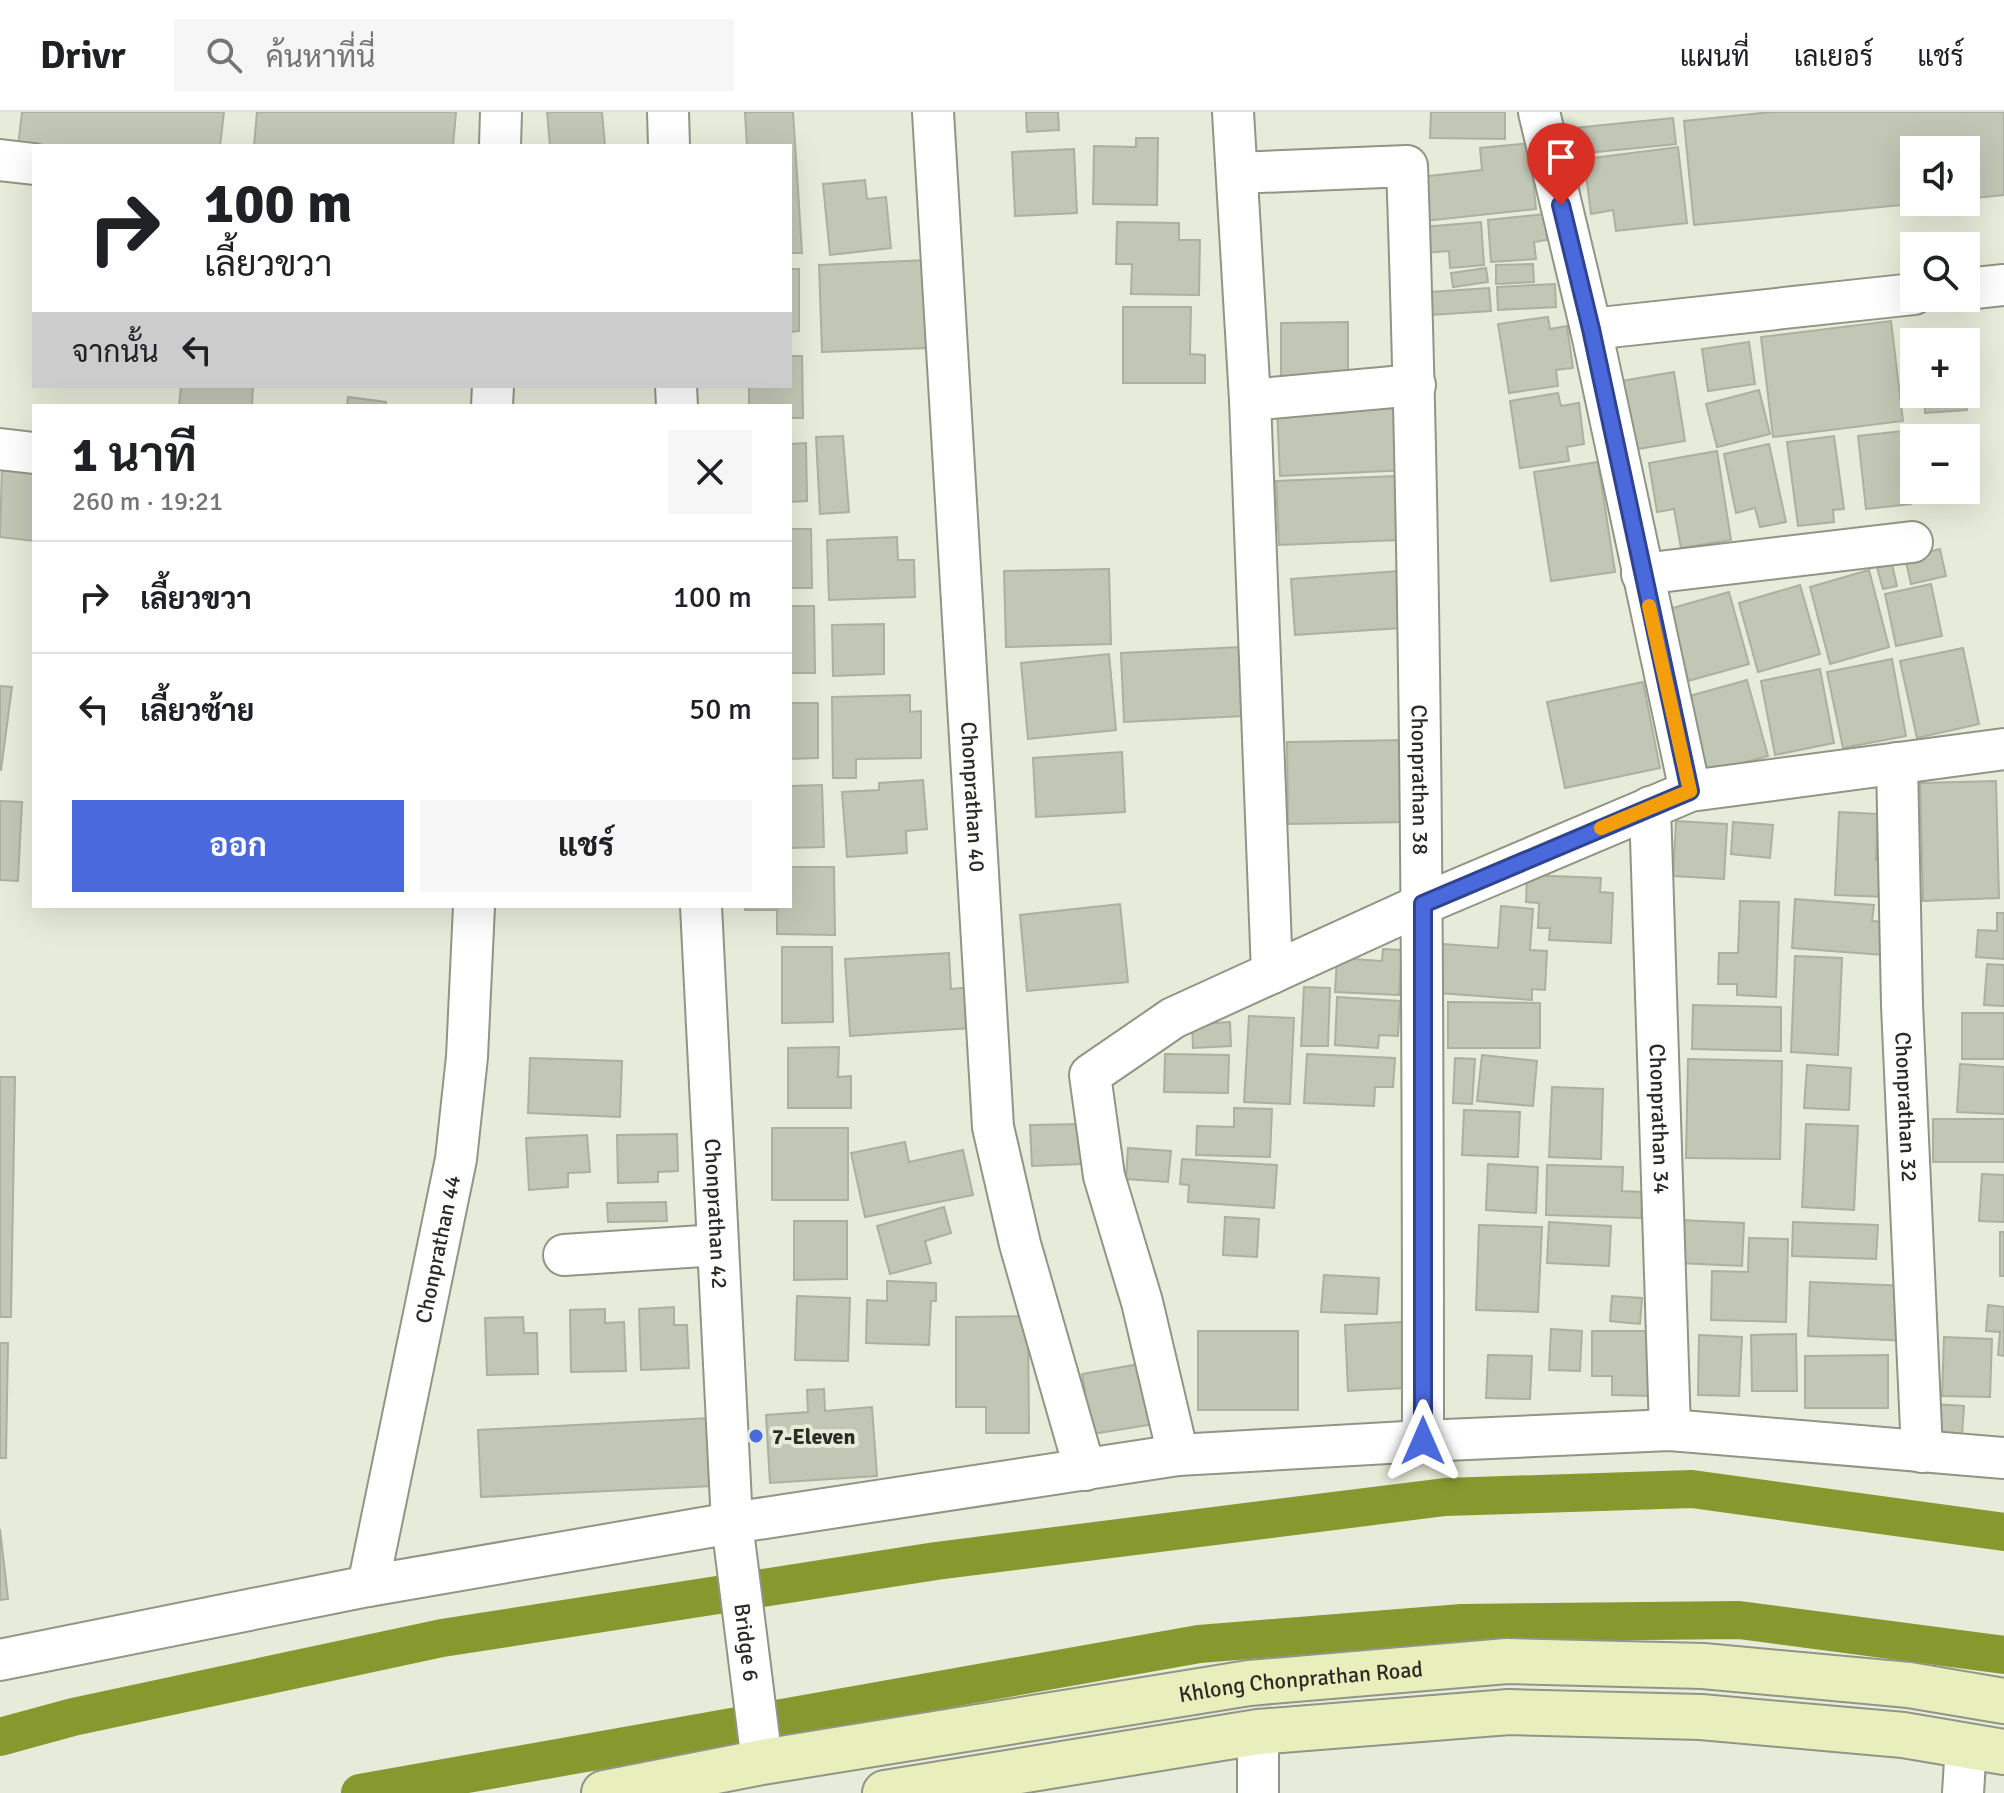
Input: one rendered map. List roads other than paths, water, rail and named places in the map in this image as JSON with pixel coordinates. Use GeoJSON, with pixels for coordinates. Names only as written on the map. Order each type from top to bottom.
{"type":"FeatureCollection","features":[{"type":"Feature","properties":{"kind":"street"},"geometry":{"type":"LineString","coordinates":[[500,144],[501,112]]}},
{"type":"Feature","properties":{"kind":"street"},"geometry":{"type":"LineString","coordinates":[[668,112],[669,144]]}},
{"type":"Feature","properties":{"kind":"street","name":"Chonprathan 40"},"geometry":{"type":"LineString","coordinates":[[933,112],[993,1127],[1020,1244],[1085,1470]]}},
{"type":"Feature","properties":{"kind":"street"},"geometry":{"type":"LineString","coordinates":[[1233,112],[1250,400],[1272,973]]}},
{"type":"Feature","properties":{"kind":"street"},"geometry":{"type":"LineString","coordinates":[[1539,112],[1591,329],[1690,791]]}},
{"type":"Feature","properties":{"kind":"street"},"geometry":{"type":"LineString","coordinates":[[0,160],[32,164]]}},
{"type":"Feature","properties":{"kind":"street","name":"Chonprathan 38"},"geometry":{"type":"LineString","coordinates":[[1237,173],[1407,166],[1415,385],[1423,904],[1423,1441]]}},
{"type":"Feature","properties":{"kind":"street"},"geometry":{"type":"LineString","coordinates":[[1980,288],[2004,285]]}},
{"type":"Feature","properties":{"kind":"street"},"geometry":{"type":"LineString","coordinates":[[1591,329],[1900,296]]}},
{"type":"Feature","properties":{"kind":"street"},"geometry":{"type":"LineString","coordinates":[[1250,400],[1415,385]]}},
{"type":"Feature","properties":{"kind":"street"},"geometry":{"type":"LineString","coordinates":[[0,449],[32,453]]}},
{"type":"Feature","properties":{"kind":"street"},"geometry":{"type":"LineString","coordinates":[[1642,574],[1912,542]]}},
{"type":"Feature","properties":{"kind":"street"},"geometry":{"type":"LineString","coordinates":[[1178,1455],[1142,1302],[1104,1176],[1090,1075],[1173,1018],[1423,904],[1690,791],[2004,749]]}},
{"type":"Feature","properties":{"kind":"street","name":"Chonprathan 32"},"geometry":{"type":"LineString","coordinates":[[1897,763],[1902,1005],[1922,1452]]}},
{"type":"Feature","properties":{"kind":"street","name":"Chonprathan 34"},"geometry":{"type":"LineString","coordinates":[[1650,807],[1670,1430]]}},
{"type":"Feature","properties":{"kind":"street","name":"Chonprathan 44"},"geometry":{"type":"LineString","coordinates":[[368,1586],[456,1159],[467,1057],[474,908]]}},
{"type":"Feature","properties":{"kind":"street","name":"Chonprathan 42"},"geometry":{"type":"LineString","coordinates":[[701,908],[732,1523]]}},
{"type":"Feature","properties":{"kind":"street"},"geometry":{"type":"LineString","coordinates":[[564,1255],[718,1245]]}},
{"type":"Feature","properties":{"kind":"street"},"geometry":{"type":"LineString","coordinates":[[0,1660],[368,1586],[732,1523],[1178,1455],[1670,1430],[2004,1458]]}},
{"type":"Feature","properties":{"kind":"street","name":"Bridge 6"},"geometry":{"type":"LineString","coordinates":[[732,1523],[764,1778]]}},
{"type":"Feature","properties":{"kind":"street","name":"Khlong Chonprathan Road"},"geometry":{"type":"LineString","coordinates":[[604,1793],[764,1778],[1249,1683],[1507,1661],[1703,1666],[1909,1685],[2004,1701]]}},
{"type":"Feature","properties":{"kind":"street","name":"Khlong Chonprathan Road"},"geometry":{"type":"LineString","coordinates":[[885,1793],[1258,1732],[1509,1712],[1701,1717],[1903,1735],[1985,1748]]}},
{"type":"Feature","properties":{"kind":"street"},"geometry":{"type":"LineString","coordinates":[[1258,1732],[1258,1793]]}},
{"type":"Feature","properties":{"kind":"street"},"geometry":{"type":"LineString","coordinates":[[1963,1793],[1985,1748]]}},
{"type":"Feature","properties":{"kind":"waterway"},"geometry":{"type":"LineString","coordinates":[[0,1737],[73,1717],[442,1638],[936,1561],[1445,1497],[1692,1489],[2004,1532]]}},
{"type":"Feature","properties":{"kind":"waterway"},"geometry":{"type":"LineString","coordinates":[[360,1793],[1199,1644],[1462,1623],[1739,1620],[2004,1655]]}},
{"type":"Feature","properties":{"kind":"place","name":"7-Eleven"},"geometry":{"type":"Point","coordinates":[756,1436]}}]}
